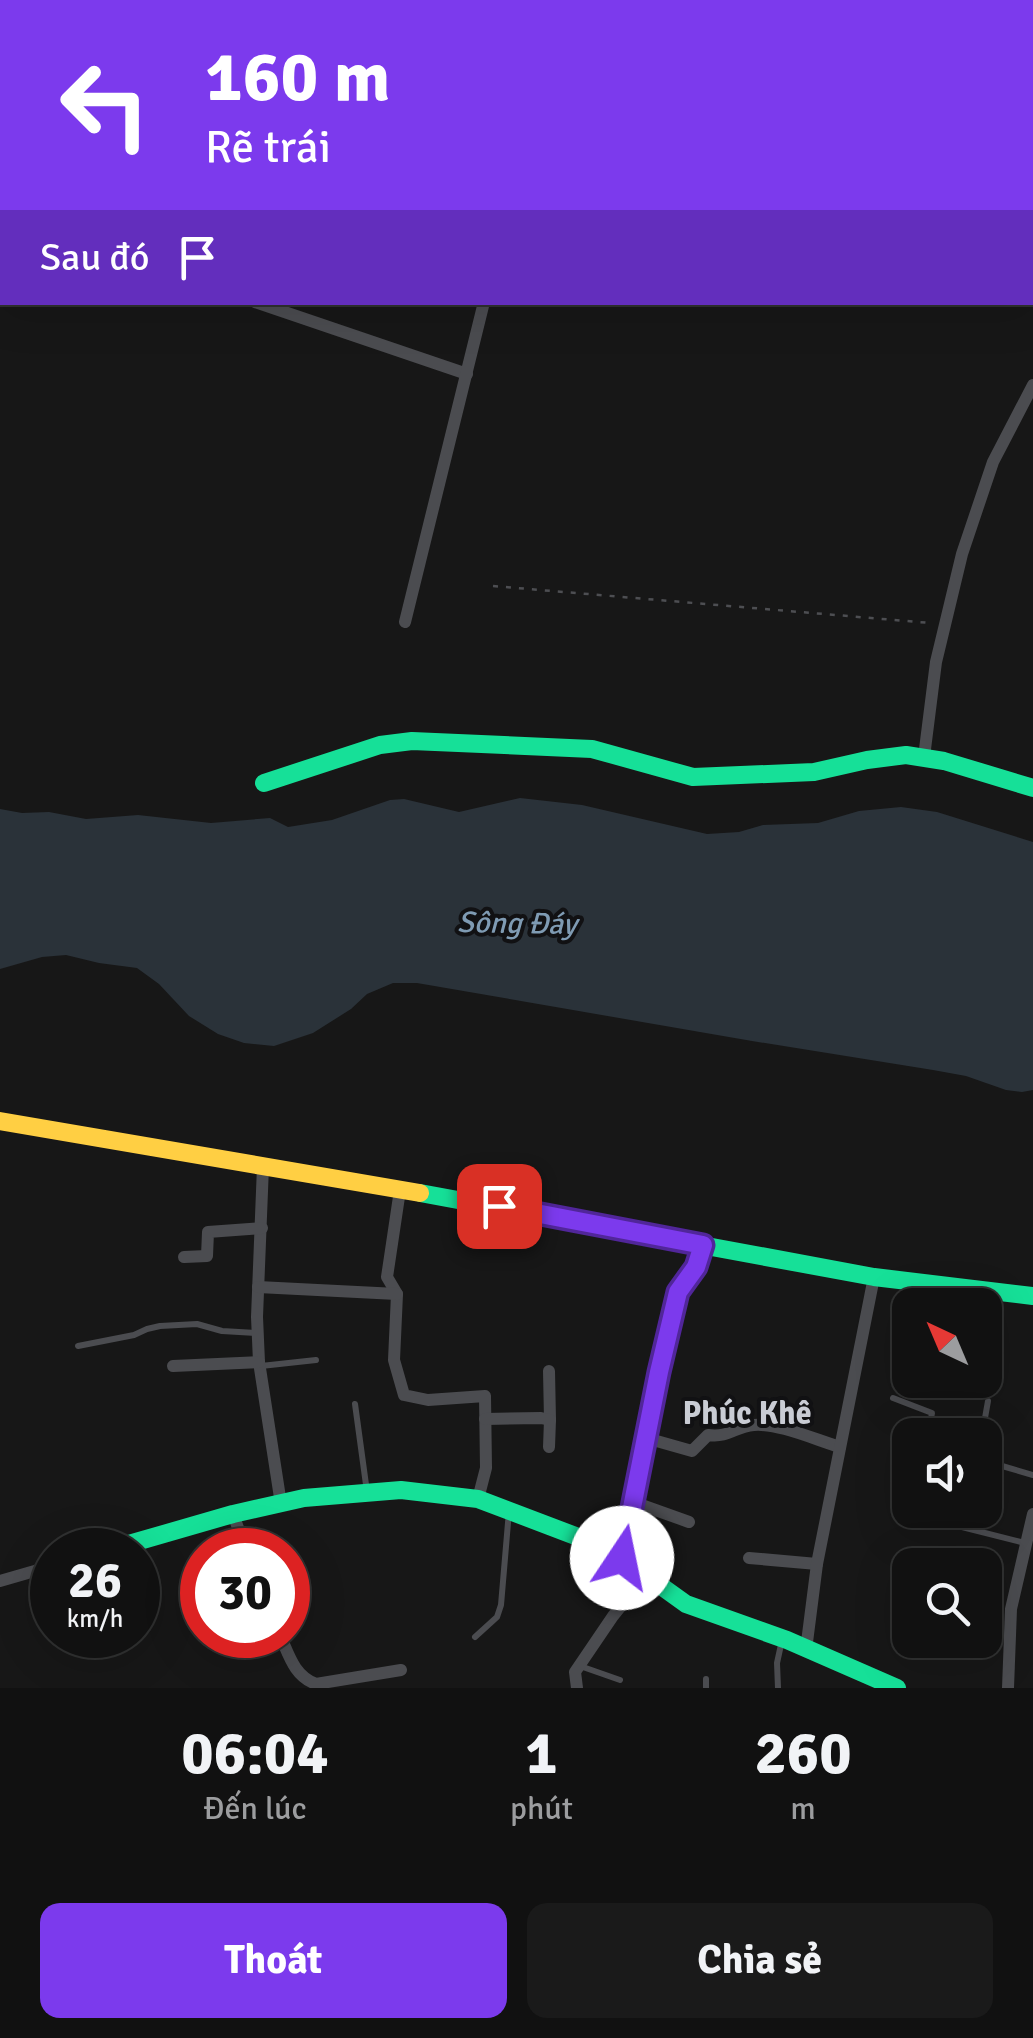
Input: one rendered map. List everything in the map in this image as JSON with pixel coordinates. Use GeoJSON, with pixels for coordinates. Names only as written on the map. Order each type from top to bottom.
{"type":"FeatureCollection","features":[{"type":"Feature","properties":{"kind":"street"},"geometry":{"type":"LineString","coordinates":[[264,305],[467,374]]}},
{"type":"Feature","properties":{"kind":"street"},"geometry":{"type":"LineString","coordinates":[[405,622],[483,305]]}},
{"type":"Feature","properties":{"kind":"street"},"geometry":{"type":"LineString","coordinates":[[924,757],[936,662],[962,554],[993,462],[1033,385]]}},
{"type":"Feature","properties":{"kind":"street"},"geometry":{"type":"LineString","coordinates":[[264,783],[380,746],[412,741],[592,749],[693,777],[814,772],[890,756],[924,757],[1033,788]]}},
{"type":"Feature","properties":{"kind":"street"},"geometry":{"type":"LineString","coordinates":[[0,1121],[874,1277],[1033,1296]]}},
{"type":"Feature","properties":{"kind":"street"},"geometry":{"type":"LineString","coordinates":[[262,1166],[257,1333],[281,1504]]}},
{"type":"Feature","properties":{"kind":"street"},"geometry":{"type":"LineString","coordinates":[[400,1190],[387,1277],[397,1294],[394,1360],[404,1396],[428,1400],[485,1396],[486,1468],[478,1499]]}},
{"type":"Feature","properties":{"kind":"street"},"geometry":{"type":"LineString","coordinates":[[184,1257],[207,1256],[208,1232],[262,1228]]}},
{"type":"Feature","properties":{"kind":"street"},"geometry":{"type":"LineString","coordinates":[[622,1558],[678,1292],[696,1267],[703,1245]]}},
{"type":"Feature","properties":{"kind":"street"},"geometry":{"type":"LineString","coordinates":[[806,1650],[816,1564],[874,1277]]}},
{"type":"Feature","properties":{"kind":"street"},"geometry":{"type":"LineString","coordinates":[[258,1287],[397,1294]]}},
{"type":"Feature","properties":{"kind":"street"},"geometry":{"type":"LineString","coordinates":[[173,1366],[259,1364]]}},
{"type":"Feature","properties":{"kind":"street"},"geometry":{"type":"LineString","coordinates":[[548,1447],[550,1371]]}},
{"type":"Feature","properties":{"kind":"street"},"geometry":{"type":"LineString","coordinates":[[485,1419],[550,1420]]}},
{"type":"Feature","properties":{"kind":"street"},"geometry":{"type":"LineString","coordinates":[[646,1438],[692,1451],[708,1434],[721,1436],[752,1425],[840,1447]]}},
{"type":"Feature","properties":{"kind":"street"},"geometry":{"type":"LineString","coordinates":[[160,1535],[304,1498],[401,1490],[478,1499],[594,1543],[686,1604],[782,1638],[896,1688]]}},
{"type":"Feature","properties":{"kind":"street"},"geometry":{"type":"LineString","coordinates":[[633,1502],[689,1522]]}},
{"type":"Feature","properties":{"kind":"street"},"geometry":{"type":"LineString","coordinates":[[232,1514],[237,1528]]}},
{"type":"Feature","properties":{"kind":"street"},"geometry":{"type":"LineString","coordinates":[[1008,1688],[1011,1610],[1033,1514]]}},
{"type":"Feature","properties":{"kind":"street"},"geometry":{"type":"LineString","coordinates":[[750,1558],[816,1564]]}},
{"type":"Feature","properties":{"kind":"street"},"geometry":{"type":"LineString","coordinates":[[0,1581],[30,1572]]}},
{"type":"Feature","properties":{"kind":"street"},"geometry":{"type":"LineString","coordinates":[[577,1688],[575,1672],[646,1575]]}},
{"type":"Feature","properties":{"kind":"street"},"geometry":{"type":"LineString","coordinates":[[290,1658],[304,1679],[316,1684],[332,1685],[401,1670]]}},
{"type":"Feature","properties":{"kind":"lane"},"geometry":{"type":"LineString","coordinates":[[78,1346],[160,1326],[197,1324],[222,1331],[257,1333]]}},
{"type":"Feature","properties":{"kind":"lane"},"geometry":{"type":"LineString","coordinates":[[259,1364],[316,1360]]}},
{"type":"Feature","properties":{"kind":"lane"},"geometry":{"type":"LineString","coordinates":[[893,1398],[932,1413],[931,1418]]}},
{"type":"Feature","properties":{"kind":"lane"},"geometry":{"type":"LineString","coordinates":[[985,1418],[988,1402]]}},
{"type":"Feature","properties":{"kind":"lane"},"geometry":{"type":"LineString","coordinates":[[355,1404],[367,1493]]}},
{"type":"Feature","properties":{"kind":"lane"},"geometry":{"type":"LineString","coordinates":[[1002,1465],[1033,1475]]}},
{"type":"Feature","properties":{"kind":"lane"},"geometry":{"type":"LineString","coordinates":[[475,1637],[497,1617],[502,1605],[509,1510]]}},
{"type":"Feature","properties":{"kind":"lane"},"geometry":{"type":"LineString","coordinates":[[963,1528],[1025,1543]]}},
{"type":"Feature","properties":{"kind":"lane"},"geometry":{"type":"LineString","coordinates":[[778,1688],[782,1638]]}},
{"type":"Feature","properties":{"kind":"lane"},"geometry":{"type":"LineString","coordinates":[[579,1666],[620,1680]]}},
{"type":"Feature","properties":{"kind":"path"},"geometry":{"type":"LineString","coordinates":[[493,586],[946,624]]}},
{"type":"Feature","properties":{"kind":"water","name":"Sông Đáy"},"geometry":{"type":"Polygon","coordinates":[[[520,798],[582,805],[707,834],[739,832],[763,825],[818,823],[859,811],[901,807],[937,812],[1033,842],[1033,1090],[1006,1090],[933,1070],[417,983],[393,983],[367,994],[313,1033],[274,1046],[244,1043],[218,1034],[189,1016],[159,984],[137,968],[66,955],[42,957],[0,969],[0,809],[86,819],[138,815],[211,823],[270,818],[288,827],[332,820],[390,800],[404,799],[459,812],[520,798]]]}},
{"type":"Feature","properties":{"kind":"traffic: fast"},"geometry":{"type":"LineString","coordinates":[[264,783],[380,745],[412,741],[592,749],[693,777],[814,772],[906,755],[944,761],[1033,788]]}},
{"type":"Feature","properties":{"kind":"traffic: fast"},"geometry":{"type":"LineString","coordinates":[[420,1193],[874,1277],[1033,1296]]}},
{"type":"Feature","properties":{"kind":"traffic: fast"},"geometry":{"type":"LineString","coordinates":[[160,1535],[304,1498],[401,1490],[478,1499],[594,1543],[686,1604],[787,1640],[897,1688]]}},
{"type":"Feature","properties":{"kind":"traffic: slow"},"geometry":{"type":"LineString","coordinates":[[0,1121],[420,1193]]}},
{"type":"Feature","properties":{"kind":"district","name":"Phúc Khê"},"geometry":{"type":"Point","coordinates":[747,1413]}},
{"type":"Feature","properties":{"kind":"route"},"geometry":{"type":"LineString","coordinates":[[499,1206],[703,1245],[696,1267],[678,1292],[622,1558]]}}]}
